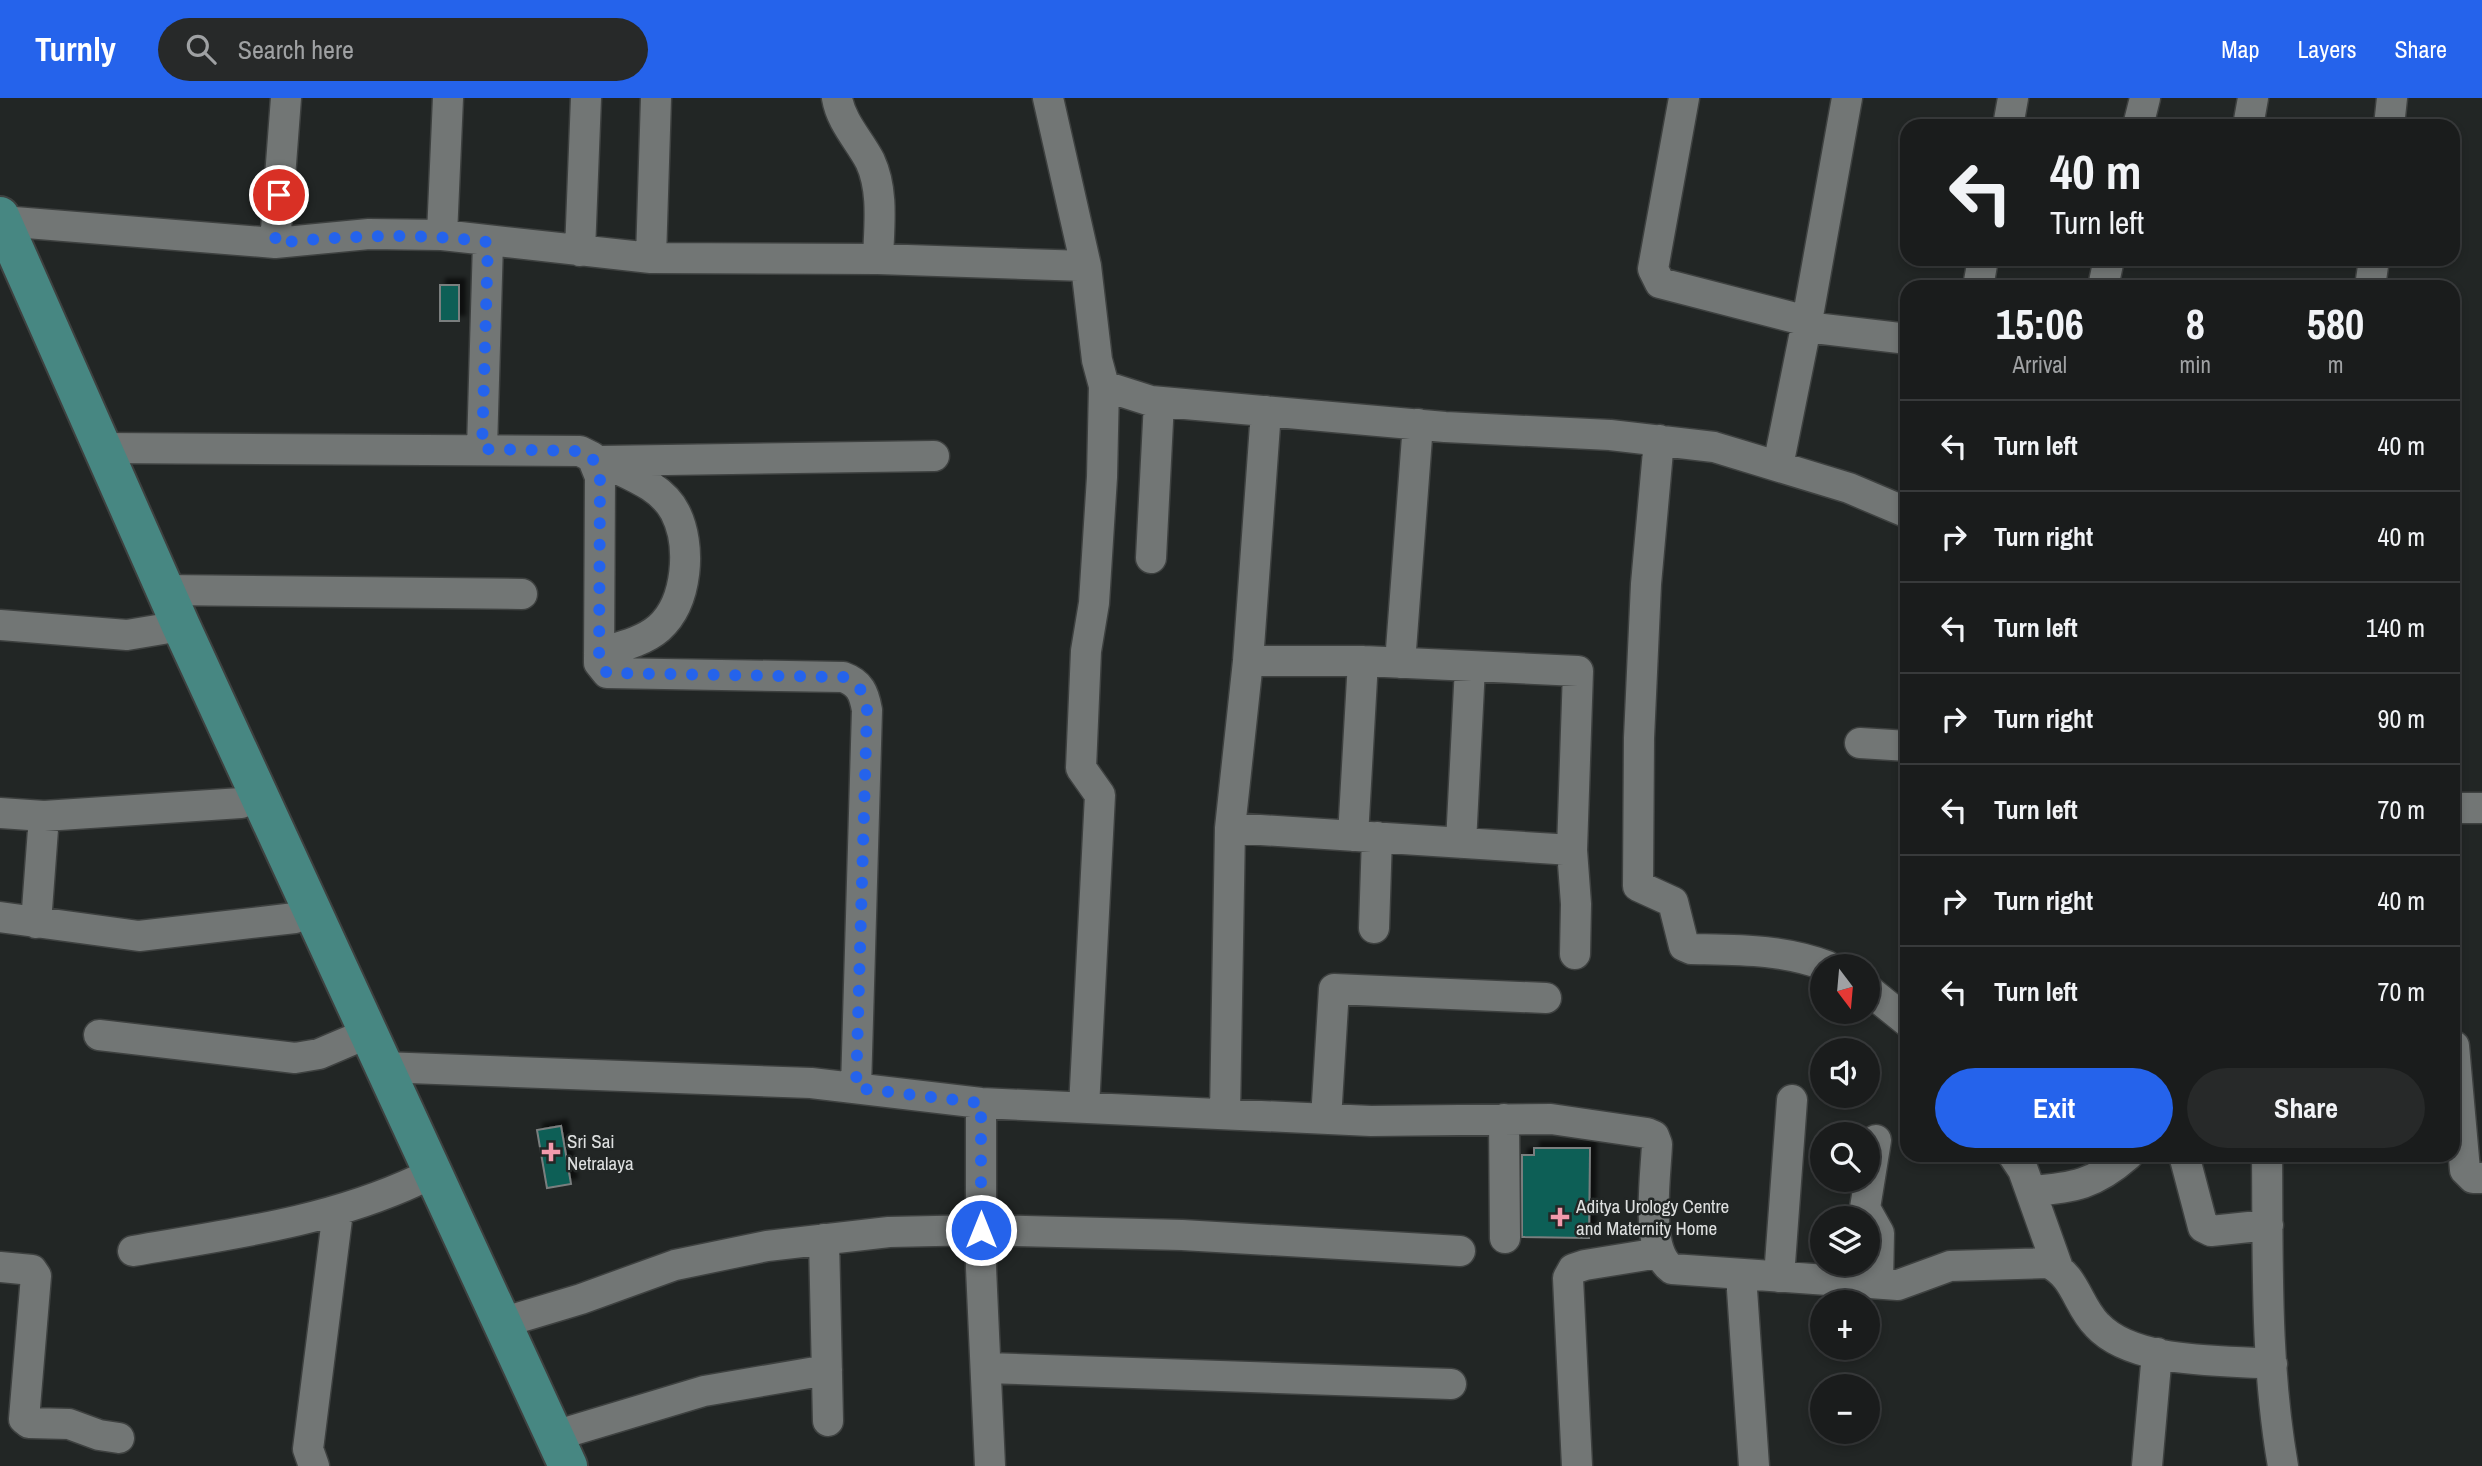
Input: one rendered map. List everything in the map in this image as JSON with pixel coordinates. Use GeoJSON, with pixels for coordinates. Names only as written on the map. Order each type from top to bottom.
{"type":"FeatureCollection","features":[{"type":"Feature","properties":{"kind":"main road"},"geometry":{"type":"LineString","coordinates":[[1,218],[165,590],[170,628],[241,803],[418,1180],[557,1456]]}},
{"type":"Feature","properties":{"kind":"main road"},"geometry":{"type":"LineString","coordinates":[[0,279],[382,1067],[501,1323],[557,1456]]}},
{"type":"Feature","properties":{"kind":"street"},"geometry":{"type":"LineString","coordinates":[[275,243],[286,98]]}},
{"type":"Feature","properties":{"kind":"street"},"geometry":{"type":"LineString","coordinates":[[442,235],[448,98]]}},
{"type":"Feature","properties":{"kind":"street"},"geometry":{"type":"LineString","coordinates":[[580,251],[586,98]]}},
{"type":"Feature","properties":{"kind":"street"},"geometry":{"type":"LineString","coordinates":[[651,258],[656,98]]}},
{"type":"Feature","properties":{"kind":"street"},"geometry":{"type":"LineString","coordinates":[[837,98],[839,108],[870,162],[876,181],[878,259]]}},
{"type":"Feature","properties":{"kind":"street"},"geometry":{"type":"LineString","coordinates":[[1048,98],[1086,265],[1096,348],[1104,386],[1102,477],[1094,603],[1086,651],[1081,768],[1100,795],[1084,1108]]}},
{"type":"Feature","properties":{"kind":"street"},"geometry":{"type":"LineString","coordinates":[[1684,98],[1653,270],[1655,277],[1660,282],[1807,324],[1900,338]]}},
{"type":"Feature","properties":{"kind":"street"},"geometry":{"type":"LineString","coordinates":[[1778,466],[1807,324],[1847,98]]}},
{"type":"Feature","properties":{"kind":"street"},"geometry":{"type":"LineString","coordinates":[[2009,119],[2013,98]]}},
{"type":"Feature","properties":{"kind":"street"},"geometry":{"type":"LineString","coordinates":[[2140,119],[2144,98]]}},
{"type":"Feature","properties":{"kind":"street"},"geometry":{"type":"LineString","coordinates":[[2249,119],[2253,98]]}},
{"type":"Feature","properties":{"kind":"street"},"geometry":{"type":"LineString","coordinates":[[2390,119],[2392,98]]}},
{"type":"Feature","properties":{"kind":"street"},"geometry":{"type":"LineString","coordinates":[[1,218],[275,243],[369,234],[442,235],[651,258],[878,259],[1086,265]]}},
{"type":"Feature","properties":{"kind":"street"},"geometry":{"type":"LineString","coordinates":[[482,449],[488,242]]}},
{"type":"Feature","properties":{"kind":"street"},"geometry":{"type":"LineString","coordinates":[[1104,386],[1159,401],[1418,424],[1610,435],[1714,447],[1849,488],[1900,510]]}},
{"type":"Feature","properties":{"kind":"street"},"geometry":{"type":"LineString","coordinates":[[1151,558],[1159,401]]}},
{"type":"Feature","properties":{"kind":"street"},"geometry":{"type":"LineString","coordinates":[[1225,1114],[1230,828],[1248,661],[1266,411]]}},
{"type":"Feature","properties":{"kind":"street"},"geometry":{"type":"LineString","coordinates":[[1400,663],[1418,424]]}},
{"type":"Feature","properties":{"kind":"street"},"geometry":{"type":"LineString","coordinates":[[1659,440],[1646,584],[1639,738],[1638,886],[1673,902],[1684,946],[1771,951],[1810,960]]}},
{"type":"Feature","properties":{"kind":"street"},"geometry":{"type":"LineString","coordinates":[[102,448],[580,451],[653,488],[675,511],[684,542],[684,572],[676,605],[659,628],[632,644],[599,653]]}},
{"type":"Feature","properties":{"kind":"street"},"geometry":{"type":"LineString","coordinates":[[596,459],[934,456]]}},
{"type":"Feature","properties":{"kind":"street"},"geometry":{"type":"LineString","coordinates":[[596,459],[600,477],[599,663],[607,673],[843,677],[856,682],[864,695],[867,710],[856,1088]]}},
{"type":"Feature","properties":{"kind":"street"},"geometry":{"type":"LineString","coordinates":[[165,590],[522,594]]}},
{"type":"Feature","properties":{"kind":"street"},"geometry":{"type":"LineString","coordinates":[[0,625],[127,635],[170,628]]}},
{"type":"Feature","properties":{"kind":"street"},"geometry":{"type":"LineString","coordinates":[[1248,661],[1363,661],[1578,671],[1572,850],[1576,904],[1575,954]]}},
{"type":"Feature","properties":{"kind":"street"},"geometry":{"type":"LineString","coordinates":[[1363,661],[1365,836],[1374,928]]}},
{"type":"Feature","properties":{"kind":"street"},"geometry":{"type":"LineString","coordinates":[[1461,843],[1470,667]]}},
{"type":"Feature","properties":{"kind":"street"},"geometry":{"type":"LineString","coordinates":[[1860,743],[1900,746]]}},
{"type":"Feature","properties":{"kind":"street"},"geometry":{"type":"LineString","coordinates":[[0,813],[44,816],[241,803]]}},
{"type":"Feature","properties":{"kind":"street"},"geometry":{"type":"LineString","coordinates":[[2460,808],[2482,808]]}},
{"type":"Feature","properties":{"kind":"street"},"geometry":{"type":"LineString","coordinates":[[36,923],[44,816]]}},
{"type":"Feature","properties":{"kind":"street"},"geometry":{"type":"LineString","coordinates":[[1230,828],[1572,850]]}},
{"type":"Feature","properties":{"kind":"street"},"geometry":{"type":"LineString","coordinates":[[0,917],[139,936],[295,918]]}},
{"type":"Feature","properties":{"kind":"street"},"geometry":{"type":"LineString","coordinates":[[1326,1119],[1334,989],[1546,998]]}},
{"type":"Feature","properties":{"kind":"street"},"geometry":{"type":"LineString","coordinates":[[1880,999],[1900,1016]]}},
{"type":"Feature","properties":{"kind":"street"},"geometry":{"type":"LineString","coordinates":[[99,1035],[295,1058],[319,1054],[352,1040]]}},
{"type":"Feature","properties":{"kind":"street"},"geometry":{"type":"LineString","coordinates":[[382,1067],[811,1083],[981,1103],[1326,1119],[1551,1119],[1654,1136],[1657,1144],[1654,1223],[1658,1254],[1672,1269],[1898,1284],[1950,1266],[2029,1262],[2059,1268]]}},
{"type":"Feature","properties":{"kind":"street"},"geometry":{"type":"LineString","coordinates":[[1779,1277],[1792,1100]]}},
{"type":"Feature","properties":{"kind":"street"},"geometry":{"type":"LineString","coordinates":[[981,1103],[981,1230],[990,1466]]}},
{"type":"Feature","properties":{"kind":"street"},"geometry":{"type":"LineString","coordinates":[[2460,1114],[2465,1170],[2473,1178],[2482,1178]]}},
{"type":"Feature","properties":{"kind":"street"},"geometry":{"type":"LineString","coordinates":[[1504,1119],[1505,1238]]}},
{"type":"Feature","properties":{"kind":"street"},"geometry":{"type":"LineString","coordinates":[[2020,1162],[2059,1268],[2077,1288],[2095,1324],[2116,1340],[2137,1350],[2272,1364]]}},
{"type":"Feature","properties":{"kind":"street"},"geometry":{"type":"LineString","coordinates":[[2031,1191],[2062,1189],[2091,1182],[2104,1176],[2120,1162]]}},
{"type":"Feature","properties":{"kind":"street"},"geometry":{"type":"LineString","coordinates":[[2186,1162],[2203,1227],[2211,1231],[2268,1225]]}},
{"type":"Feature","properties":{"kind":"street"},"geometry":{"type":"LineString","coordinates":[[2267,1162],[2272,1364],[2276,1427],[2283,1466]]}},
{"type":"Feature","properties":{"kind":"street"},"geometry":{"type":"LineString","coordinates":[[133,1251],[276,1227],[338,1211],[418,1180]]}},
{"type":"Feature","properties":{"kind":"street"},"geometry":{"type":"LineString","coordinates":[[1868,1192],[1865,1208],[1880,1233],[1878,1283]]}},
{"type":"Feature","properties":{"kind":"street"},"geometry":{"type":"LineString","coordinates":[[314,1466],[308,1449],[338,1211]]}},
{"type":"Feature","properties":{"kind":"street"},"geometry":{"type":"LineString","coordinates":[[501,1323],[581,1300],[675,1265],[766,1246],[889,1232],[981,1230],[1182,1235],[1460,1251]]}},
{"type":"Feature","properties":{"kind":"street"},"geometry":{"type":"LineString","coordinates":[[824,1240],[828,1421]]}},
{"type":"Feature","properties":{"kind":"street"},"geometry":{"type":"LineString","coordinates":[[1577,1466],[1569,1278],[1573,1269],[1585,1265],[1658,1254]]}},
{"type":"Feature","properties":{"kind":"street"},"geometry":{"type":"LineString","coordinates":[[0,1267],[32,1270],[36,1276],[24,1419],[30,1423],[69,1424],[99,1435],[119,1438]]}},
{"type":"Feature","properties":{"kind":"street"},"geometry":{"type":"LineString","coordinates":[[1741,1275],[1754,1466]]}},
{"type":"Feature","properties":{"kind":"street"},"geometry":{"type":"LineString","coordinates":[[2147,1466],[2157,1353]]}},
{"type":"Feature","properties":{"kind":"street"},"geometry":{"type":"LineString","coordinates":[[986,1368],[1451,1384]]}},
{"type":"Feature","properties":{"kind":"street"},"geometry":{"type":"LineString","coordinates":[[557,1456],[704,1391],[827,1370]]}},
{"type":"Feature","properties":{"kind":"building"},"geometry":{"type":"Polygon","coordinates":[[[440,285],[459,285],[459,321],[440,321],[440,285]]]}},
{"type":"Feature","properties":{"kind":"building"},"geometry":{"type":"Polygon","coordinates":[[[561,1126],[571,1184],[547,1188],[537,1130],[561,1126]]]}},
{"type":"Feature","properties":{"kind":"building"},"geometry":{"type":"Polygon","coordinates":[[[1534,1148],[1590,1148],[1589,1238],[1522,1237],[1522,1155],[1534,1155],[1534,1148]]]}},
{"type":"Feature","properties":{"kind":"place","name":"Sri Sai Netralaya"},"geometry":{"type":"Point","coordinates":[551,1152]}},
{"type":"Feature","properties":{"kind":"place","name":"Aditya Urology Centre and Maternity Home"},"geometry":{"type":"Point","coordinates":[1560,1217]}},
{"type":"Feature","properties":{"kind":"route"},"geometry":{"type":"LineString","coordinates":[[279,195],[275,243],[369,234],[442,235],[488,242],[482,449],[580,451],[592,457],[597,464],[600,477],[599,663],[602,669],[607,673],[843,677],[856,682],[864,695],[867,710],[856,1088],[981,1103],[981,1230]]}}]}
